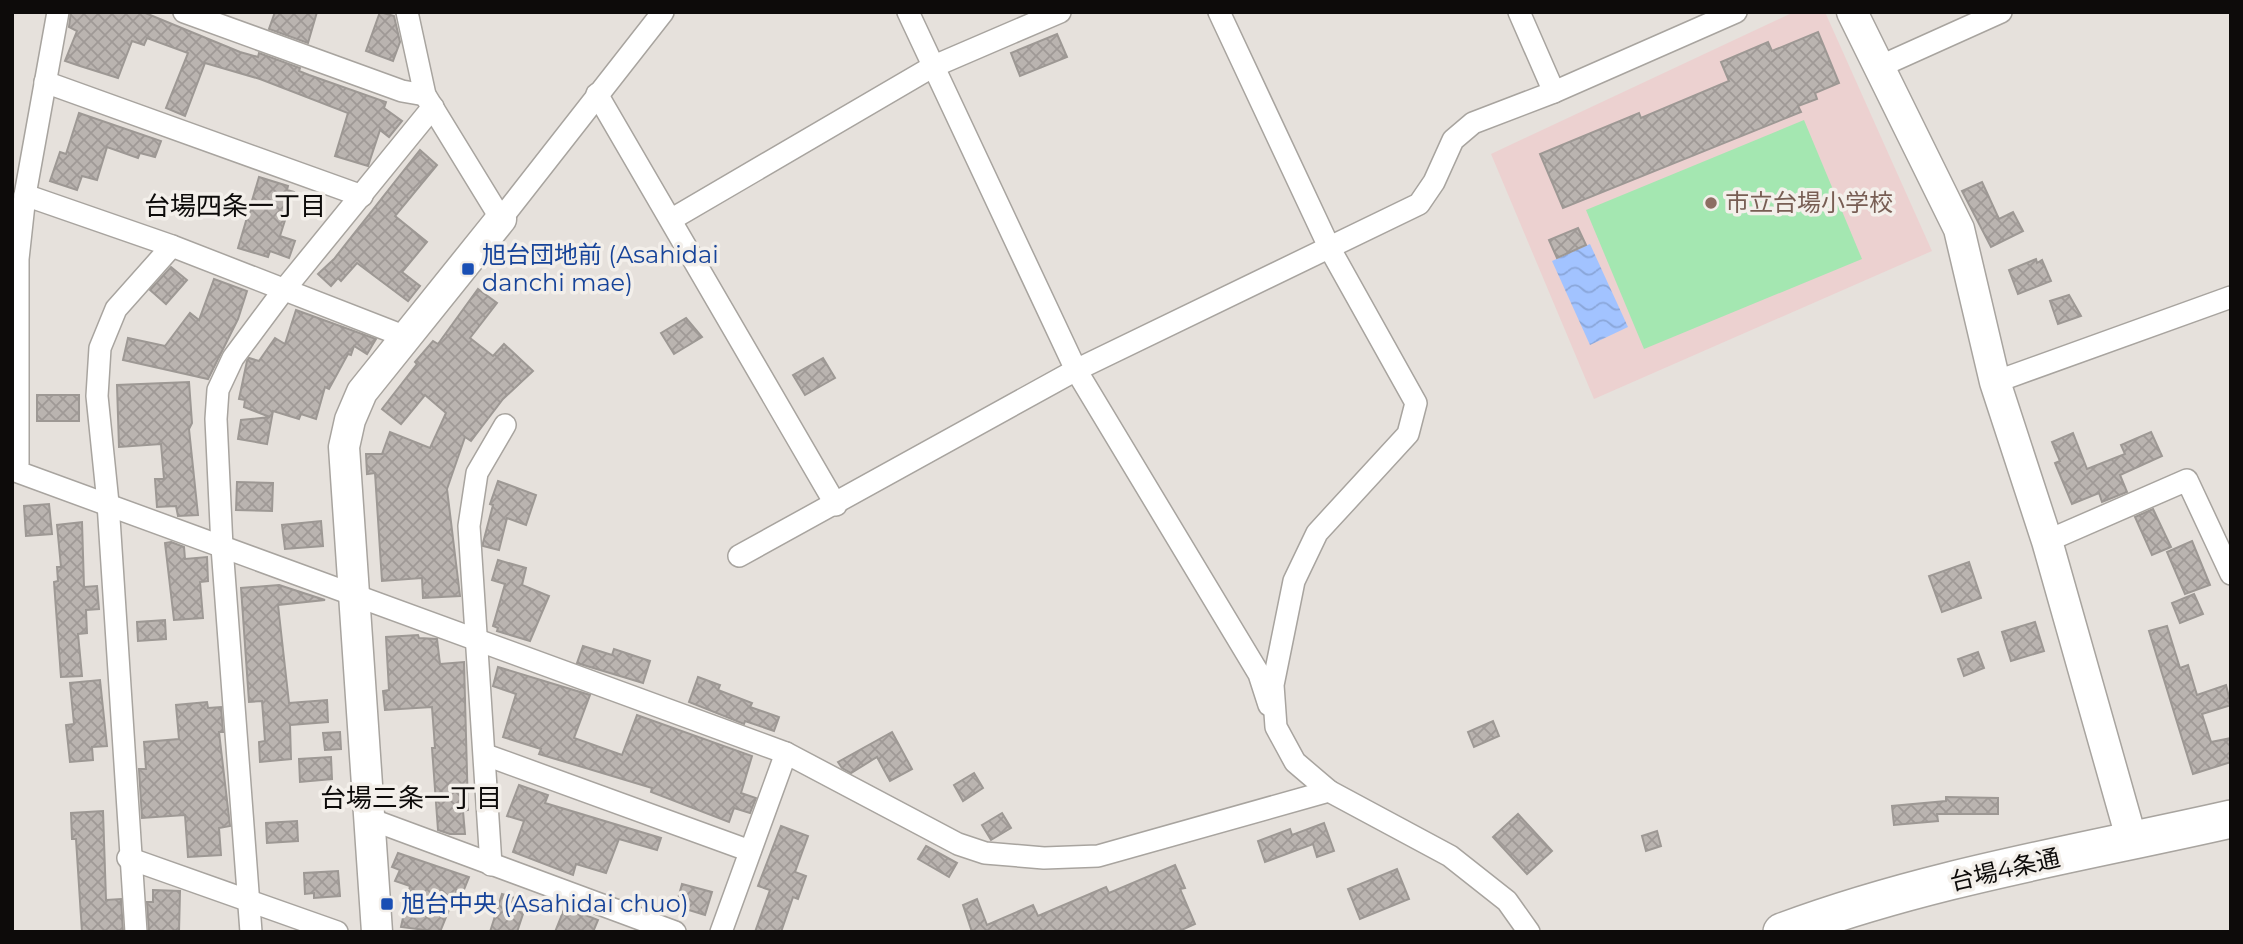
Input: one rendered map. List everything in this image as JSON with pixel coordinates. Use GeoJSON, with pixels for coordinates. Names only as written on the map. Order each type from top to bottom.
{"type":"FeatureCollection","features":[{"type":"Feature","properties":{"kind":"highway","name":"台場4条通"},"geometry":{"type":"LineString","coordinates":[[1782,932],[1840,910],[2231,819]]}},
{"type":"Feature","properties":{"kind":"street"},"geometry":{"type":"LineString","coordinates":[[58,12],[24,195],[18,259],[18,472],[786,753],[958,844],[985,853],[1044,858],[1098,856],[1329,791]]}},
{"type":"Feature","properties":{"kind":"street"},"geometry":{"type":"LineString","coordinates":[[184,12],[429,101]]}},
{"type":"Feature","properties":{"kind":"street"},"geometry":{"type":"LineString","coordinates":[[407,12],[429,101],[501,219]]}},
{"type":"Feature","properties":{"kind":"street"},"geometry":{"type":"LineString","coordinates":[[377,932],[344,447],[362,392],[663,12]]}},
{"type":"Feature","properties":{"kind":"street"},"geometry":{"type":"LineString","coordinates":[[908,12],[1076,370],[1259,674],[1276,727],[1295,762],[1329,791],[1450,856],[1507,901],[1529,932]]}},
{"type":"Feature","properties":{"kind":"street"},"geometry":{"type":"LineString","coordinates":[[672,219],[932,67],[1060,12]]}},
{"type":"Feature","properties":{"kind":"street"},"geometry":{"type":"LineString","coordinates":[[1219,12],[1330,248],[1416,402],[1408,434],[1317,533],[1294,581],[1273,685],[1276,727]]}},
{"type":"Feature","properties":{"kind":"street"},"geometry":{"type":"LineString","coordinates":[[1519,12],[1554,92]]}},
{"type":"Feature","properties":{"kind":"street"},"geometry":{"type":"LineString","coordinates":[[739,556],[836,505],[1076,370],[1419,204],[1434,182],[1454,139],[1473,123],[1554,92],[1736,12]]}},
{"type":"Feature","properties":{"kind":"street"},"geometry":{"type":"LineString","coordinates":[[1852,12],[1881,66],[1959,229],[1995,382],[2047,541],[2132,841]]}},
{"type":"Feature","properties":{"kind":"street"},"geometry":{"type":"LineString","coordinates":[[1881,66],[2001,12]]}},
{"type":"Feature","properties":{"kind":"street"},"geometry":{"type":"LineString","coordinates":[[45,82],[362,196]]}},
{"type":"Feature","properties":{"kind":"street"},"geometry":{"type":"LineString","coordinates":[[597,94],[836,505]]}},
{"type":"Feature","properties":{"kind":"street"},"geometry":{"type":"LineString","coordinates":[[251,932],[222,547],[216,419],[218,390],[233,358],[283,291],[362,196],[429,101]]}},
{"type":"Feature","properties":{"kind":"street"},"geometry":{"type":"LineString","coordinates":[[24,195],[172,246],[406,337]]}},
{"type":"Feature","properties":{"kind":"street"},"geometry":{"type":"LineString","coordinates":[[136,932],[128,858],[108,503],[97,396],[100,348],[116,309],[172,246]]}},
{"type":"Feature","properties":{"kind":"street"},"geometry":{"type":"LineString","coordinates":[[1995,382],[2231,297]]}},
{"type":"Feature","properties":{"kind":"street"},"geometry":{"type":"LineString","coordinates":[[491,865],[486,755],[469,526],[477,473],[505,425]]}},
{"type":"Feature","properties":{"kind":"street"},"geometry":{"type":"LineString","coordinates":[[2047,541],[2187,480],[2231,574]]}},
{"type":"Feature","properties":{"kind":"street"},"geometry":{"type":"LineString","coordinates":[[721,932],[786,753]]}},
{"type":"Feature","properties":{"kind":"street"},"geometry":{"type":"LineString","coordinates":[[486,755],[750,851]]}},
{"type":"Feature","properties":{"kind":"street"},"geometry":{"type":"LineString","coordinates":[[370,819],[675,932]]}},
{"type":"Feature","properties":{"kind":"street"},"geometry":{"type":"LineString","coordinates":[[128,858],[337,932]]}},
{"type":"Feature","properties":{"kind":"shaded area","name":"市立台場小学校"},"geometry":{"type":"Polygon","coordinates":[[[1794,12],[1825,12],[1932,251],[1594,399],[1491,154],[1794,12]]]}},
{"type":"Feature","properties":{"kind":"green space"},"geometry":{"type":"Polygon","coordinates":[[[1804,120],[1862,259],[1644,349],[1586,210],[1804,120]]]}},
{"type":"Feature","properties":{"kind":"water"},"geometry":{"type":"Polygon","coordinates":[[[1590,244],[1628,327],[1590,345],[1552,261],[1590,244]]]}},
{"type":"Feature","properties":{"kind":"building"},"geometry":{"type":"Polygon","coordinates":[[[71,12],[143,12],[240,52],[258,57],[259,53],[300,68],[299,71],[309,75],[386,102],[384,108],[402,121],[389,137],[380,130],[368,166],[335,156],[348,113],[260,79],[205,63],[185,116],[166,108],[188,53],[147,38],[144,45],[132,41],[118,78],[65,61],[77,31],[69,27],[71,12]]]}},
{"type":"Feature","properties":{"kind":"building"},"geometry":{"type":"Polygon","coordinates":[[[275,12],[317,12],[308,43],[269,29],[275,12]]]}},
{"type":"Feature","properties":{"kind":"building"},"geometry":{"type":"Polygon","coordinates":[[[380,12],[394,16],[400,42],[393,61],[366,51],[380,12]]]}},
{"type":"Feature","properties":{"kind":"building"},"geometry":{"type":"Polygon","coordinates":[[[1818,32],[1839,83],[1815,93],[1817,99],[1798,106],[1801,112],[1563,208],[1540,154],[1639,113],[1641,118],[1729,81],[1721,62],[1768,42],[1772,51],[1818,32]]]}},
{"type":"Feature","properties":{"kind":"building"},"geometry":{"type":"Polygon","coordinates":[[[1057,34],[1067,57],[1020,76],[1011,53],[1057,34]]]}},
{"type":"Feature","properties":{"kind":"building"},"geometry":{"type":"Polygon","coordinates":[[[79,113],[161,141],[155,157],[140,153],[138,158],[107,147],[97,180],[82,176],[77,190],[50,181],[60,152],[66,154],[79,113]]]}},
{"type":"Feature","properties":{"kind":"building"},"geometry":{"type":"Polygon","coordinates":[[[420,150],[437,165],[395,216],[427,242],[402,272],[420,286],[408,301],[357,263],[341,281],[338,278],[331,286],[318,274],[334,259],[420,150]]]}},
{"type":"Feature","properties":{"kind":"building"},"geometry":{"type":"Polygon","coordinates":[[[259,177],[288,186],[287,190],[294,192],[280,236],[295,241],[289,258],[270,251],[268,257],[238,248],[259,177]]]}},
{"type":"Feature","properties":{"kind":"building"},"geometry":{"type":"Polygon","coordinates":[[[1982,182],[1999,219],[2013,212],[2023,231],[1991,247],[1962,191],[1982,182]]]}},
{"type":"Feature","properties":{"kind":"building"},"geometry":{"type":"Polygon","coordinates":[[[1578,228],[1586,245],[1557,258],[1549,240],[1578,228]]]}},
{"type":"Feature","properties":{"kind":"building"},"geometry":{"type":"Polygon","coordinates":[[[2036,259],[2037,263],[2042,260],[2051,281],[2018,294],[2009,270],[2036,259]]]}},
{"type":"Feature","properties":{"kind":"building"},"geometry":{"type":"Polygon","coordinates":[[[171,267],[187,280],[166,304],[150,290],[171,267]]]}},
{"type":"Feature","properties":{"kind":"building"},"geometry":{"type":"Polygon","coordinates":[[[214,279],[247,291],[238,319],[208,379],[123,360],[128,338],[165,346],[190,313],[199,320],[214,279]]]}},
{"type":"Feature","properties":{"kind":"building"},"geometry":{"type":"Polygon","coordinates":[[[478,289],[497,303],[470,338],[493,356],[504,344],[533,371],[503,399],[471,441],[465,437],[447,489],[460,596],[423,598],[422,578],[382,581],[375,473],[367,474],[366,454],[382,454],[390,432],[430,448],[446,413],[425,395],[401,424],[382,409],[417,364],[415,362],[433,341],[438,344],[478,289]]]}},
{"type":"Feature","properties":{"kind":"building"},"geometry":{"type":"Polygon","coordinates":[[[2069,295],[2081,316],[2058,324],[2050,301],[2069,295]]]}},
{"type":"Feature","properties":{"kind":"building"},"geometry":{"type":"Polygon","coordinates":[[[296,310],[376,339],[367,354],[354,346],[351,355],[348,354],[329,389],[325,387],[316,419],[301,414],[299,419],[273,411],[267,444],[238,439],[241,420],[270,417],[244,407],[245,400],[239,399],[247,361],[249,358],[259,361],[275,338],[285,344],[296,310]]]}},
{"type":"Feature","properties":{"kind":"building"},"geometry":{"type":"Polygon","coordinates":[[[686,318],[702,337],[674,354],[661,333],[686,318]]]}},
{"type":"Feature","properties":{"kind":"building"},"geometry":{"type":"Polygon","coordinates":[[[823,358],[835,378],[805,395],[793,375],[823,358]]]}},
{"type":"Feature","properties":{"kind":"building"},"geometry":{"type":"Polygon","coordinates":[[[189,382],[192,423],[189,429],[198,515],[178,516],[176,506],[157,507],[155,479],[164,479],[161,444],[119,447],[117,385],[189,382]]]}},
{"type":"Feature","properties":{"kind":"building"},"geometry":{"type":"Polygon","coordinates":[[[37,395],[79,395],[79,421],[37,421],[37,395]]]}},
{"type":"Feature","properties":{"kind":"building"},"geometry":{"type":"Polygon","coordinates":[[[2151,432],[2162,456],[2120,475],[2127,492],[2102,502],[2099,493],[2072,504],[2055,463],[2060,461],[2052,442],[2073,433],[2087,469],[2125,454],[2121,445],[2151,432]]]}},
{"type":"Feature","properties":{"kind":"building"},"geometry":{"type":"Polygon","coordinates":[[[498,481],[536,495],[526,525],[507,518],[499,550],[483,546],[493,505],[490,504],[498,481]]]}},
{"type":"Feature","properties":{"kind":"building"},"geometry":{"type":"Polygon","coordinates":[[[237,482],[273,483],[272,511],[236,510],[237,482]]]}},
{"type":"Feature","properties":{"kind":"building"},"geometry":{"type":"Polygon","coordinates":[[[49,504],[52,534],[26,536],[24,506],[49,504]]]}},
{"type":"Feature","properties":{"kind":"building"},"geometry":{"type":"Polygon","coordinates":[[[2153,509],[2171,547],[2152,555],[2135,517],[2153,509]]]}},
{"type":"Feature","properties":{"kind":"building"},"geometry":{"type":"Polygon","coordinates":[[[321,521],[323,546],[285,549],[282,525],[321,521]]]}},
{"type":"Feature","properties":{"kind":"building"},"geometry":{"type":"Polygon","coordinates":[[[82,522],[84,587],[97,586],[99,609],[86,610],[87,633],[78,634],[82,676],[61,677],[54,582],[58,581],[57,567],[61,567],[57,525],[82,522]]]}},
{"type":"Feature","properties":{"kind":"building"},"geometry":{"type":"Polygon","coordinates":[[[2192,541],[2210,585],[2185,594],[2167,552],[2192,541]]]}},
{"type":"Feature","properties":{"kind":"building"},"geometry":{"type":"Polygon","coordinates":[[[171,542],[184,547],[185,559],[207,557],[208,581],[200,582],[203,618],[174,620],[165,543],[171,542]]]}},
{"type":"Feature","properties":{"kind":"building"},"geometry":{"type":"Polygon","coordinates":[[[498,560],[526,568],[522,585],[549,596],[530,641],[497,631],[498,628],[493,626],[505,584],[492,580],[498,560]]]}},
{"type":"Feature","properties":{"kind":"building"},"geometry":{"type":"Polygon","coordinates":[[[1969,562],[1981,598],[1942,612],[1929,576],[1969,562]]]}},
{"type":"Feature","properties":{"kind":"building"},"geometry":{"type":"Polygon","coordinates":[[[279,585],[325,600],[278,605],[289,703],[327,700],[328,722],[290,725],[291,759],[260,762],[259,742],[265,741],[262,701],[249,702],[241,588],[279,585]]]}},
{"type":"Feature","properties":{"kind":"building"},"geometry":{"type":"Polygon","coordinates":[[[2194,594],[2203,614],[2180,623],[2172,603],[2194,594]]]}},
{"type":"Feature","properties":{"kind":"building"},"geometry":{"type":"Polygon","coordinates":[[[165,620],[166,639],[138,641],[137,622],[165,620]]]}},
{"type":"Feature","properties":{"kind":"building"},"geometry":{"type":"Polygon","coordinates":[[[2035,622],[2044,651],[2011,661],[2002,632],[2035,622]]]}},
{"type":"Feature","properties":{"kind":"building"},"geometry":{"type":"Polygon","coordinates":[[[2167,626],[2180,668],[2188,665],[2197,695],[2226,685],[2231,705],[2202,714],[2211,742],[2231,738],[2231,762],[2193,774],[2149,631],[2167,626]]]}},
{"type":"Feature","properties":{"kind":"building"},"geometry":{"type":"Polygon","coordinates":[[[418,635],[419,638],[437,639],[440,664],[464,662],[468,810],[463,811],[465,834],[450,834],[438,830],[432,707],[385,710],[383,691],[389,690],[386,637],[418,635]]]}},
{"type":"Feature","properties":{"kind":"building"},"geometry":{"type":"Polygon","coordinates":[[[583,646],[612,655],[614,649],[650,661],[643,683],[577,663],[583,646]]]}},
{"type":"Feature","properties":{"kind":"building"},"geometry":{"type":"Polygon","coordinates":[[[1978,652],[1984,668],[1964,676],[1958,659],[1978,652]]]}},
{"type":"Feature","properties":{"kind":"building"},"geometry":{"type":"Polygon","coordinates":[[[498,667],[590,695],[574,738],[622,755],[637,715],[752,756],[741,793],[756,798],[750,813],[734,808],[729,822],[651,792],[652,788],[539,754],[541,749],[503,737],[516,694],[493,686],[498,667]]]}},
{"type":"Feature","properties":{"kind":"building"},"geometry":{"type":"Polygon","coordinates":[[[698,677],[720,685],[718,690],[752,703],[750,707],[779,717],[774,731],[745,721],[744,724],[689,702],[698,677]]]}},
{"type":"Feature","properties":{"kind":"building"},"geometry":{"type":"Polygon","coordinates":[[[100,680],[107,746],[92,747],[93,760],[70,762],[66,725],[74,724],[70,683],[100,680]]]}},
{"type":"Feature","properties":{"kind":"building"},"geometry":{"type":"Polygon","coordinates":[[[207,702],[208,708],[221,707],[223,732],[219,732],[230,826],[219,828],[221,855],[188,857],[185,815],[142,818],[139,769],[146,769],[144,742],[179,739],[176,705],[207,702]]]}},
{"type":"Feature","properties":{"kind":"building"},"geometry":{"type":"Polygon","coordinates":[[[1493,721],[1499,736],[1474,747],[1468,732],[1493,721]]]}},
{"type":"Feature","properties":{"kind":"building"},"geometry":{"type":"Polygon","coordinates":[[[340,732],[341,749],[325,750],[323,733],[340,732]]]}},
{"type":"Feature","properties":{"kind":"building"},"geometry":{"type":"Polygon","coordinates":[[[892,732],[912,769],[890,781],[877,757],[851,773],[838,762],[892,732]]]}},
{"type":"Feature","properties":{"kind":"building"},"geometry":{"type":"Polygon","coordinates":[[[331,757],[332,779],[300,782],[299,759],[331,757]]]}},
{"type":"Feature","properties":{"kind":"building"},"geometry":{"type":"Polygon","coordinates":[[[974,773],[983,788],[963,801],[954,785],[974,773]]]}},
{"type":"Feature","properties":{"kind":"building"},"geometry":{"type":"Polygon","coordinates":[[[519,785],[548,795],[545,803],[661,838],[657,850],[619,839],[606,873],[576,864],[573,875],[513,852],[524,821],[507,816],[519,785]]]}},
{"type":"Feature","properties":{"kind":"building"},"geometry":{"type":"Polygon","coordinates":[[[1946,797],[1998,798],[1998,814],[1937,814],[1938,821],[1894,825],[1892,806],[1946,801],[1946,797]]]}},
{"type":"Feature","properties":{"kind":"building"},"geometry":{"type":"Polygon","coordinates":[[[103,811],[106,900],[121,899],[123,932],[82,932],[76,839],[72,839],[71,813],[103,811]]]}},
{"type":"Feature","properties":{"kind":"building"},"geometry":{"type":"Polygon","coordinates":[[[1002,813],[1011,828],[991,840],[982,825],[1002,813]]]}},
{"type":"Feature","properties":{"kind":"building"},"geometry":{"type":"Polygon","coordinates":[[[1518,814],[1552,851],[1527,874],[1493,837],[1518,814]]]}},
{"type":"Feature","properties":{"kind":"building"},"geometry":{"type":"Polygon","coordinates":[[[297,821],[298,841],[267,843],[266,823],[297,821]]]}},
{"type":"Feature","properties":{"kind":"building"},"geometry":{"type":"Polygon","coordinates":[[[1324,823],[1334,851],[1317,857],[1313,844],[1265,862],[1258,841],[1290,829],[1292,835],[1324,823]]]}},
{"type":"Feature","properties":{"kind":"building"},"geometry":{"type":"Polygon","coordinates":[[[781,826],[808,836],[795,872],[806,876],[798,899],[793,897],[781,932],[755,932],[770,890],[758,886],[781,826]]]}},
{"type":"Feature","properties":{"kind":"building"},"geometry":{"type":"Polygon","coordinates":[[[1657,831],[1661,846],[1646,851],[1642,836],[1657,831]]]}},
{"type":"Feature","properties":{"kind":"building"},"geometry":{"type":"Polygon","coordinates":[[[926,846],[957,863],[949,877],[918,859],[926,846]]]}},
{"type":"Feature","properties":{"kind":"building"},"geometry":{"type":"Polygon","coordinates":[[[398,853],[469,877],[463,892],[457,890],[440,932],[401,927],[410,886],[395,881],[400,870],[392,867],[398,853]]]}},
{"type":"Feature","properties":{"kind":"building"},"geometry":{"type":"Polygon","coordinates":[[[1175,865],[1185,888],[1180,889],[1195,924],[1177,932],[972,932],[963,905],[977,899],[987,925],[1033,905],[1038,916],[1106,887],[1109,893],[1175,865]]]}},
{"type":"Feature","properties":{"kind":"building"},"geometry":{"type":"Polygon","coordinates":[[[1397,869],[1409,899],[1360,919],[1348,889],[1397,869]]]}},
{"type":"Feature","properties":{"kind":"building"},"geometry":{"type":"Polygon","coordinates":[[[338,871],[340,896],[314,898],[314,893],[305,894],[304,873],[338,871]]]}},
{"type":"Feature","properties":{"kind":"building"},"geometry":{"type":"Polygon","coordinates":[[[682,884],[712,892],[705,915],[676,906],[682,884]]]}},
{"type":"Feature","properties":{"kind":"building"},"geometry":{"type":"Polygon","coordinates":[[[153,890],[180,891],[179,932],[149,932],[147,902],[153,902],[153,890]]]}},
{"type":"Feature","properties":{"kind":"building"},"geometry":{"type":"Polygon","coordinates":[[[502,894],[527,902],[517,932],[490,932],[502,894]]]}},
{"type":"Feature","properties":{"kind":"building"},"geometry":{"type":"Polygon","coordinates":[[[565,907],[598,920],[593,932],[555,932],[565,907]]]}},
{"type":"Feature","properties":{"kind":"place","name":"市立台場小学校"},"geometry":{"type":"Point","coordinates":[1711,203]}},
{"type":"Feature","properties":{"kind":"place","name":"旭台団地前 (Asahidai danchi mae)"},"geometry":{"type":"Point","coordinates":[468,269]}},
{"type":"Feature","properties":{"kind":"place","name":"旭台中央 (Asahidai chuo)"},"geometry":{"type":"Point","coordinates":[387,904]}},
{"type":"Feature","properties":{"kind":"district","name":"台場四条一丁目"},"geometry":{"type":"Point","coordinates":[235,206]}},
{"type":"Feature","properties":{"kind":"district","name":"台場三条一丁目"},"geometry":{"type":"Point","coordinates":[411,798]}}]}
